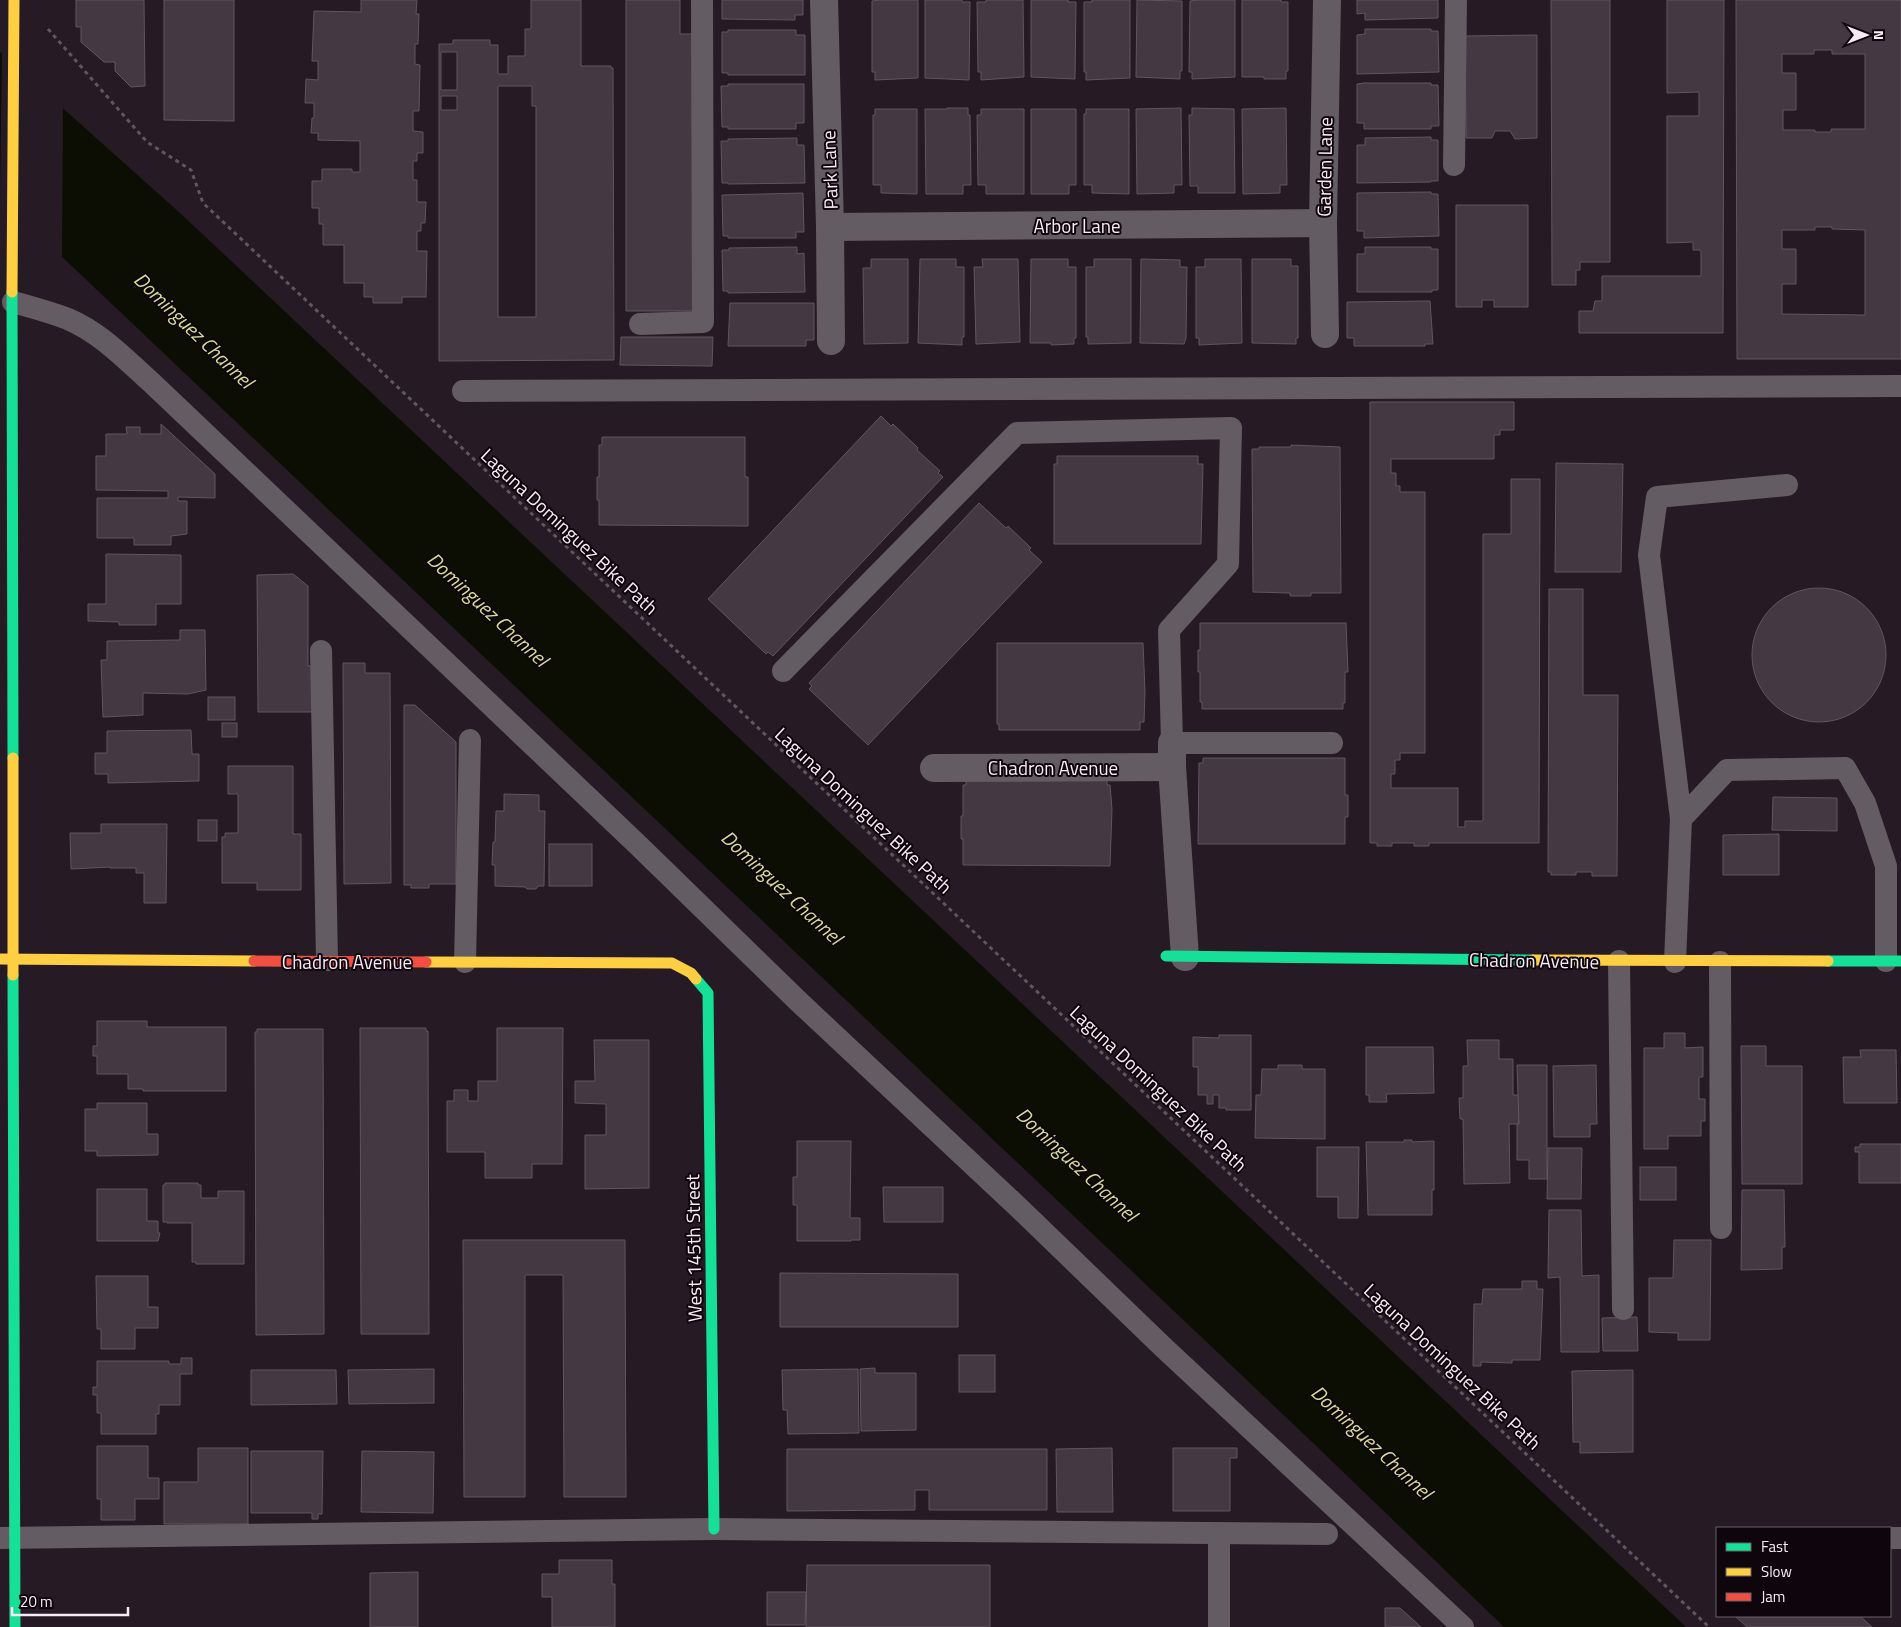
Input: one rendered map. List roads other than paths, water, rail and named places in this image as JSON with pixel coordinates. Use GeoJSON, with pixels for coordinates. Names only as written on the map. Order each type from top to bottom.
{"type":"FeatureCollection","features":[{"type":"Feature","properties":{"kind":"street"},"geometry":{"type":"LineString","coordinates":[[14,0],[13,302],[6,371],[14,958],[7,1538],[15,1627]]}},
{"type":"Feature","properties":{"kind":"street","name":"Park Lane"},"geometry":{"type":"LineString","coordinates":[[824,0],[831,341]]}},
{"type":"Feature","properties":{"kind":"street","name":"Garden Lane"},"geometry":{"type":"LineString","coordinates":[[1325,334],[1323,223],[1327,0]]}},
{"type":"Feature","properties":{"kind":"street","name":"Arbor Lane"},"geometry":{"type":"LineString","coordinates":[[830,227],[1323,223]]}},
{"type":"Feature","properties":{"kind":"street"},"geometry":{"type":"LineString","coordinates":[[1172,755],[1175,956]]}},
{"type":"Feature","properties":{"kind":"street","name":"Chadron Avenue"},"geometry":{"type":"LineString","coordinates":[[934,768],[1172,755]]}},
{"type":"Feature","properties":{"kind":"street","name":"Chadron Avenue"},"geometry":{"type":"LineString","coordinates":[[1175,956],[1674,962],[1893,961]]}},
{"type":"Feature","properties":{"kind":"street","name":"Chadron Avenue"},"geometry":{"type":"LineString","coordinates":[[0,959],[672,963],[691,973]]}},
{"type":"Feature","properties":{"kind":"street","name":"West 145th Street"},"geometry":{"type":"LineString","coordinates":[[691,973],[708,992],[714,1530]]}},
{"type":"Feature","properties":{"kind":"lane"},"geometry":{"type":"LineString","coordinates":[[640,324],[703,322],[702,0]]}},
{"type":"Feature","properties":{"kind":"lane"},"geometry":{"type":"LineString","coordinates":[[1454,165],[1456,0]]}},
{"type":"Feature","properties":{"kind":"lane"},"geometry":{"type":"LineString","coordinates":[[13,302],[67,319],[89,330],[107,342],[153,384],[639,846],[798,1001],[1018,1207],[1163,1347],[1463,1627]]}},
{"type":"Feature","properties":{"kind":"lane"},"geometry":{"type":"LineString","coordinates":[[463,392],[1901,386]]}},
{"type":"Feature","properties":{"kind":"lane"},"geometry":{"type":"LineString","coordinates":[[783,671],[1017,433],[1231,428],[1228,564],[1169,630],[1172,755],[1332,743]]}},
{"type":"Feature","properties":{"kind":"lane"},"geometry":{"type":"LineString","coordinates":[[1674,962],[1681,819],[1649,555],[1657,497],[1787,485]]}},
{"type":"Feature","properties":{"kind":"lane"},"geometry":{"type":"LineString","coordinates":[[321,650],[327,960]]}},
{"type":"Feature","properties":{"kind":"lane"},"geometry":{"type":"LineString","coordinates":[[464,962],[470,740]]}},
{"type":"Feature","properties":{"kind":"lane"},"geometry":{"type":"LineString","coordinates":[[1681,819],[1726,770],[1845,768],[1865,803],[1886,866],[1893,961]]}},
{"type":"Feature","properties":{"kind":"lane"},"geometry":{"type":"LineString","coordinates":[[1619,961],[1623,1310]]}},
{"type":"Feature","properties":{"kind":"lane"},"geometry":{"type":"LineString","coordinates":[[1720,962],[1721,1228]]}},
{"type":"Feature","properties":{"kind":"lane"},"geometry":{"type":"LineString","coordinates":[[7,1538],[714,1530],[1327,1534]]}},
{"type":"Feature","properties":{"kind":"lane"},"geometry":{"type":"LineString","coordinates":[[1219,1534],[1219,1627]]}},
{"type":"Feature","properties":{"kind":"water","name":"Dominguez Channel"},"geometry":{"type":"Polygon","coordinates":[[[0,52],[180,213],[1686,1627],[1504,1627],[1311,1441],[0,198],[0,52]]]}}]}
